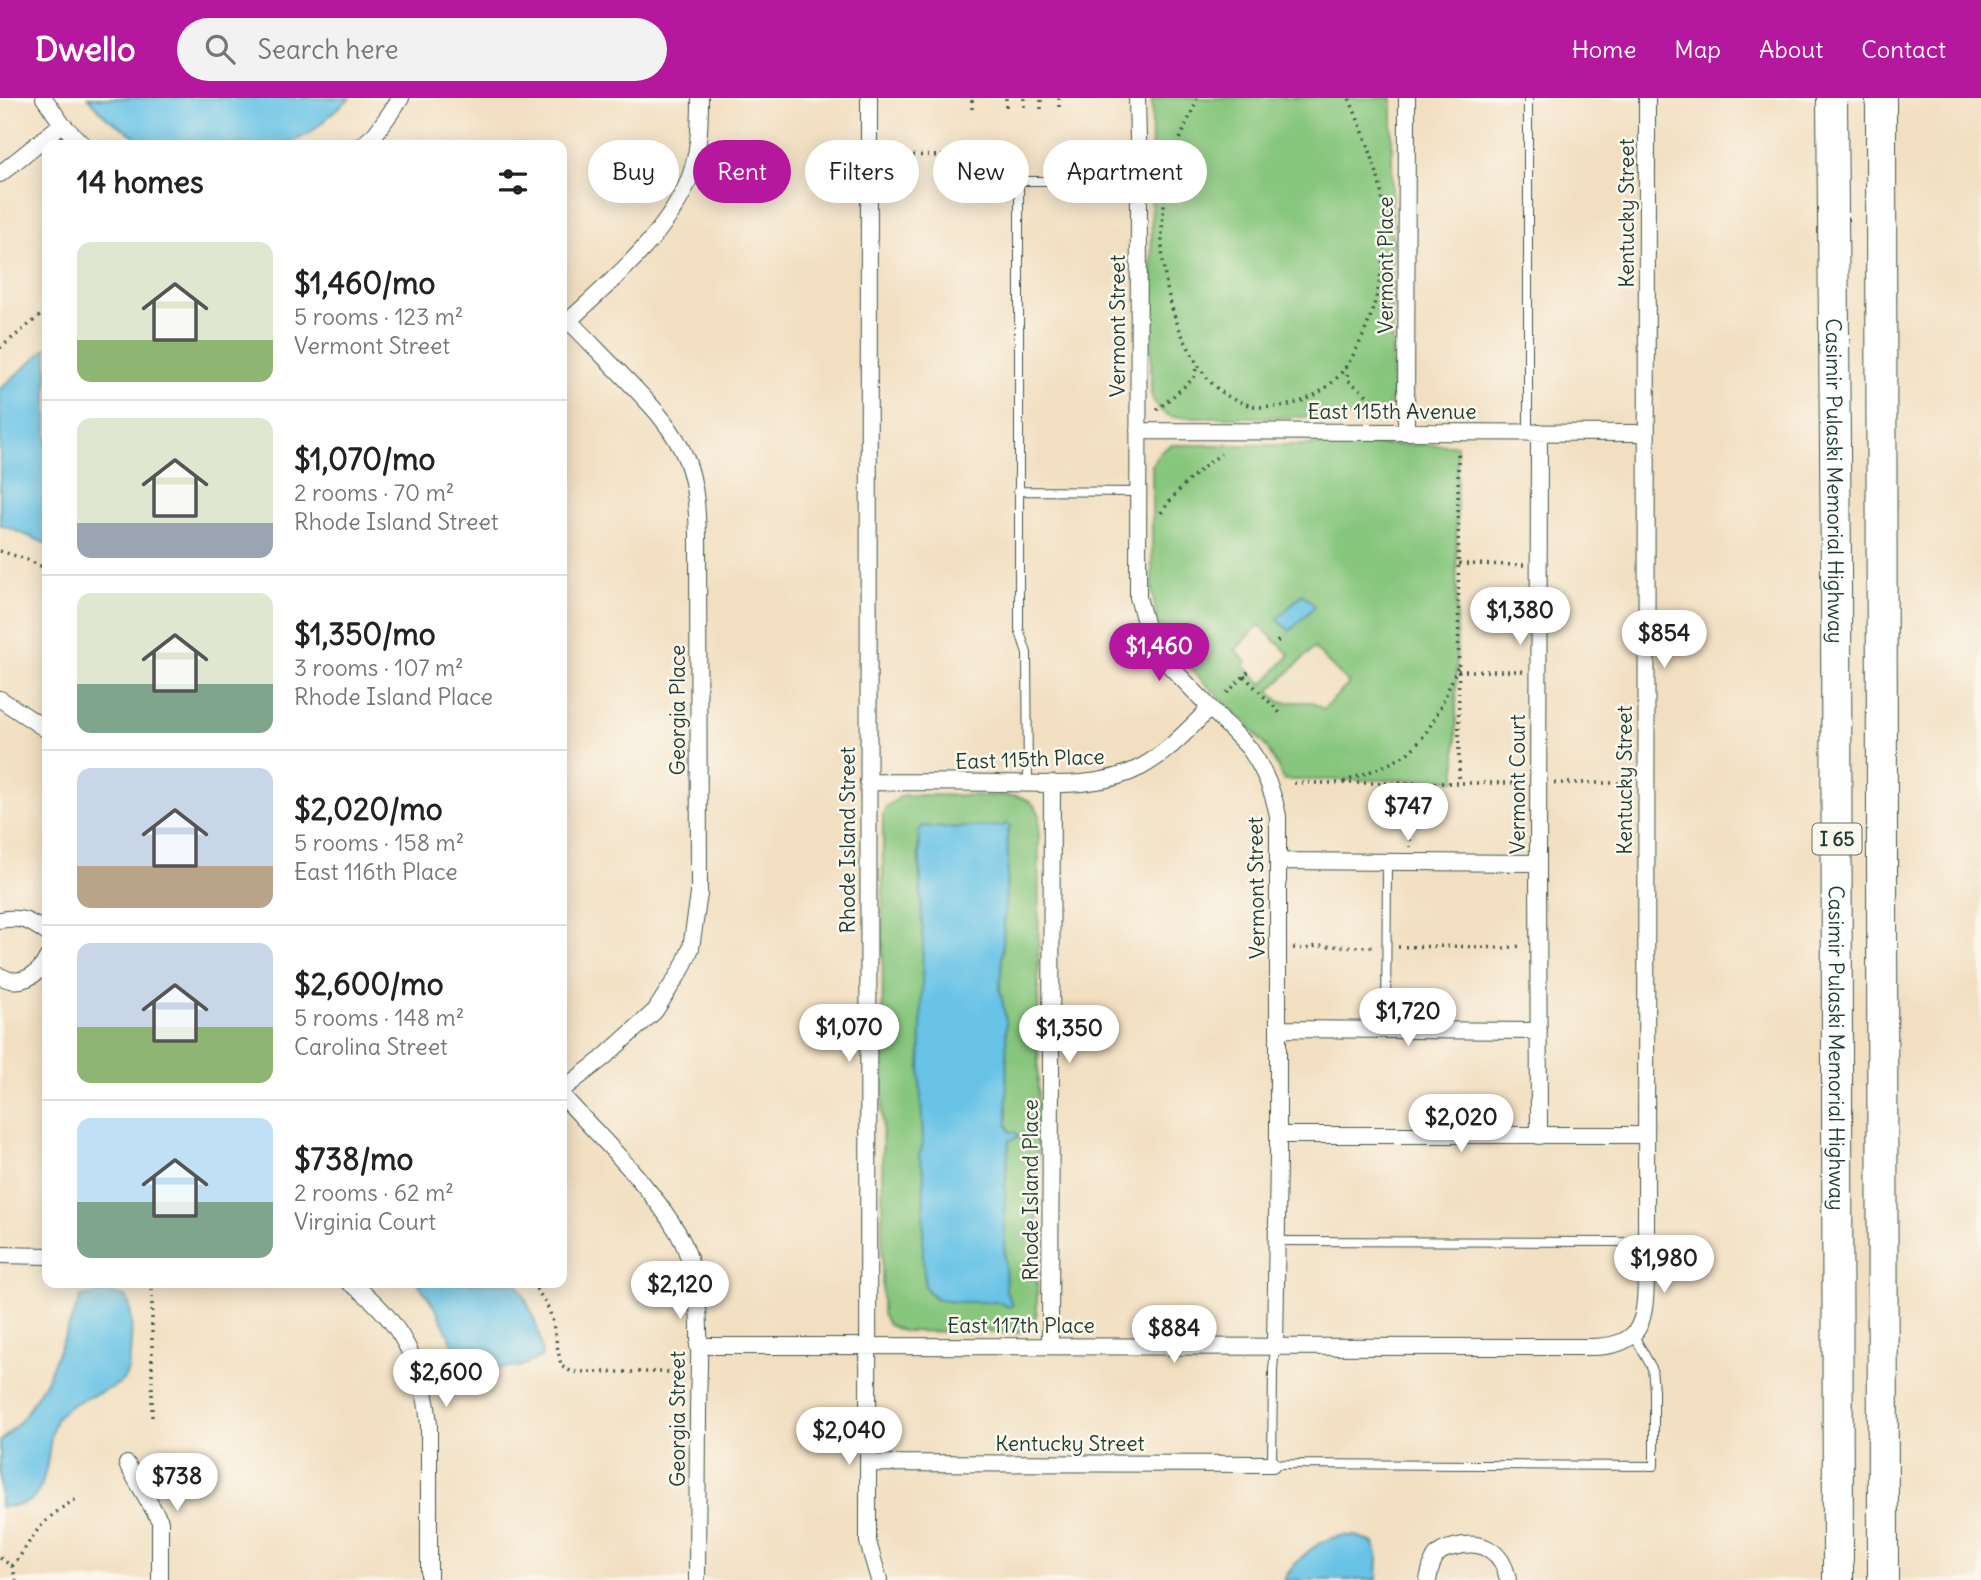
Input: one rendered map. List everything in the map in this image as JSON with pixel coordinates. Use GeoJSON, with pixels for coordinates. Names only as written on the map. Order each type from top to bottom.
{"type":"FeatureCollection","features":[{"type":"Feature","properties":{"kind":"highway","name":"Casimir Pulaski Memorial Highway"},"geometry":{"type":"LineString","coordinates":[[1832,98],[1836,565],[1838,1580]]}},
{"type":"Feature","properties":{"kind":"highway","name":"I 65"},"geometry":{"type":"LineString","coordinates":[[1881,98],[1883,1580]]}},
{"type":"Feature","properties":{"kind":"street"},"geometry":{"type":"LineString","coordinates":[[44,98],[62,124],[78,140]]}},
{"type":"Feature","properties":{"kind":"street"},"geometry":{"type":"LineString","coordinates":[[368,140],[384,123],[401,98]]}},
{"type":"Feature","properties":{"kind":"street"},"geometry":{"type":"LineString","coordinates":[[567,322],[646,246],[673,213],[693,167],[699,135],[700,98]]}},
{"type":"Feature","properties":{"kind":"street","name":"Rhode Island Street"},"geometry":{"type":"LineString","coordinates":[[869,98],[869,140]]}},
{"type":"Feature","properties":{"kind":"street","name":"Vermont Street"},"geometry":{"type":"LineString","coordinates":[[1137,98],[1138,140]]}},
{"type":"Feature","properties":{"kind":"street","name":"Vermont Place"},"geometry":{"type":"LineString","coordinates":[[1406,98],[1406,432]]}},
{"type":"Feature","properties":{"kind":"street","name":"Kentucky Street"},"geometry":{"type":"LineString","coordinates":[[1633,1334],[1645,1309],[1647,98]]}},
{"type":"Feature","properties":{"kind":"street"},"geometry":{"type":"LineString","coordinates":[[42,140],[62,124]]}},
{"type":"Feature","properties":{"kind":"street"},"geometry":{"type":"LineString","coordinates":[[0,174],[42,140]]}},
{"type":"Feature","properties":{"kind":"street","name":"Rhode Island Street"},"geometry":{"type":"LineString","coordinates":[[869,203],[867,1542],[879,1580]]}},
{"type":"Feature","properties":{"kind":"street","name":"Vermont Street"},"geometry":{"type":"LineString","coordinates":[[1139,203],[1138,597],[1147,630],[1165,661],[1249,748],[1268,780],[1278,816],[1275,1347]]}},
{"type":"Feature","properties":{"kind":"street","name":"Georgia Place"},"geometry":{"type":"LineString","coordinates":[[567,326],[660,414],[679,443],[694,485],[698,536],[699,894],[691,948],[682,969],[655,1011],[567,1088]]}},
{"type":"Feature","properties":{"kind":"street","name":"East 115th Avenue"},"geometry":{"type":"LineString","coordinates":[[1138,431],[1646,433]]}},
{"type":"Feature","properties":{"kind":"street","name":"Vermont Court"},"geometry":{"type":"LineString","coordinates":[[1534,432],[1539,565],[1539,1136]]}},
{"type":"Feature","properties":{"kind":"street"},"geometry":{"type":"LineString","coordinates":[[0,699],[42,727]]}},
{"type":"Feature","properties":{"kind":"street","name":"East 115th Place"},"geometry":{"type":"LineString","coordinates":[[868,782],[1052,783],[1090,782],[1116,777],[1139,768],[1164,752],[1210,708]]}},
{"type":"Feature","properties":{"kind":"street","name":"Rhode Island Place"},"geometry":{"type":"LineString","coordinates":[[1050,1346],[1052,783]]}},
{"type":"Feature","properties":{"kind":"street"},"geometry":{"type":"LineString","coordinates":[[1278,861],[1538,863]]}},
{"type":"Feature","properties":{"kind":"street"},"geometry":{"type":"LineString","coordinates":[[0,920],[25,919],[42,930]]}},
{"type":"Feature","properties":{"kind":"street"},"geometry":{"type":"LineString","coordinates":[[0,976],[20,981],[42,968]]}},
{"type":"Feature","properties":{"kind":"street"},"geometry":{"type":"LineString","coordinates":[[1278,1028],[1539,1031]]}},
{"type":"Feature","properties":{"kind":"street","name":"Georgia Street"},"geometry":{"type":"LineString","coordinates":[[567,1098],[645,1187],[679,1234],[691,1263],[695,1285],[698,1346],[697,1580]]}},
{"type":"Feature","properties":{"kind":"street"},"geometry":{"type":"LineString","coordinates":[[1278,1135],[1645,1135]]}},
{"type":"Feature","properties":{"kind":"street"},"geometry":{"type":"LineString","coordinates":[[0,1255],[42,1256]]}},
{"type":"Feature","properties":{"kind":"street"},"geometry":{"type":"LineString","coordinates":[[356,1288],[380,1308],[404,1338],[413,1354],[423,1384],[429,1426],[429,1580]]}},
{"type":"Feature","properties":{"kind":"street","name":"East 117th Place"},"geometry":{"type":"LineString","coordinates":[[698,1346],[1608,1347],[1633,1334]]}},
{"type":"Feature","properties":{"kind":"street","name":"Kentucky Street"},"geometry":{"type":"LineString","coordinates":[[867,1463],[1272,1464]]}},
{"type":"Feature","properties":{"kind":"street"},"geometry":{"type":"LineString","coordinates":[[127,1464],[160,1521],[160,1580]]}},
{"type":"Feature","properties":{"kind":"street"},"geometry":{"type":"LineString","coordinates":[[1428,1580],[1437,1555],[1449,1548],[1467,1544],[1488,1548],[1497,1555],[1506,1567],[1508,1580]]}},
{"type":"Feature","properties":{"kind":"lane"},"geometry":{"type":"LineString","coordinates":[[1528,98],[1534,432]]}},
{"type":"Feature","properties":{"kind":"lane"},"geometry":{"type":"LineString","coordinates":[[1019,203],[1019,629],[1027,653],[1028,783]]}},
{"type":"Feature","properties":{"kind":"lane"},"geometry":{"type":"LineString","coordinates":[[1018,491],[1139,492]]}},
{"type":"Feature","properties":{"kind":"lane"},"geometry":{"type":"LineString","coordinates":[[1386,1030],[1387,862]]}},
{"type":"Feature","properties":{"kind":"lane"},"geometry":{"type":"LineString","coordinates":[[1277,1241],[1645,1242]]}},
{"type":"Feature","properties":{"kind":"lane"},"geometry":{"type":"LineString","coordinates":[[1275,1347],[1272,1464],[1654,1465],[1652,1368],[1633,1334]]}},
{"type":"Feature","properties":{"kind":"path"},"geometry":{"type":"LineString","coordinates":[[972,98],[972,108]]}},
{"type":"Feature","properties":{"kind":"path"},"geometry":{"type":"LineString","coordinates":[[1006,98],[1006,112]]}},
{"type":"Feature","properties":{"kind":"path"},"geometry":{"type":"LineString","coordinates":[[1024,98],[1024,112]]}},
{"type":"Feature","properties":{"kind":"path"},"geometry":{"type":"LineString","coordinates":[[1041,98],[1041,109]]}},
{"type":"Feature","properties":{"kind":"path"},"geometry":{"type":"LineString","coordinates":[[1059,98],[1059,108]]}},
{"type":"Feature","properties":{"kind":"path"},"geometry":{"type":"LineString","coordinates":[[1197,98],[1178,145],[1164,206],[1162,233],[1165,272],[1174,313],[1196,364],[1218,390],[1247,404],[1274,407],[1299,403],[1326,389],[1335,380],[1346,366],[1367,325],[1379,287],[1385,218],[1382,197],[1373,159],[1349,98]]}},
{"type":"Feature","properties":{"kind":"path"},"geometry":{"type":"LineString","coordinates":[[0,348],[42,314]]}},
{"type":"Feature","properties":{"kind":"path"},"geometry":{"type":"LineString","coordinates":[[1194,378],[1196,364]]}},
{"type":"Feature","properties":{"kind":"path"},"geometry":{"type":"LineString","coordinates":[[1346,366],[1348,380]]}},
{"type":"Feature","properties":{"kind":"path"},"geometry":{"type":"LineString","coordinates":[[1157,410],[1194,378],[1208,379]]}},
{"type":"Feature","properties":{"kind":"path"},"geometry":{"type":"LineString","coordinates":[[1335,380],[1348,380],[1386,410]]}},
{"type":"Feature","properties":{"kind":"path"},"geometry":{"type":"LineString","coordinates":[[1161,513],[1190,478],[1220,454]]}},
{"type":"Feature","properties":{"kind":"path"},"geometry":{"type":"LineString","coordinates":[[1458,454],[1459,783]]}},
{"type":"Feature","properties":{"kind":"path"},"geometry":{"type":"LineString","coordinates":[[0,551],[42,567]]}},
{"type":"Feature","properties":{"kind":"path"},"geometry":{"type":"LineString","coordinates":[[1459,564],[1539,565]]}},
{"type":"Feature","properties":{"kind":"path"},"geometry":{"type":"LineString","coordinates":[[1277,642],[1282,637]]}},
{"type":"Feature","properties":{"kind":"path"},"geometry":{"type":"LineString","coordinates":[[1342,783],[1403,756],[1415,747],[1436,715],[1458,664]]}},
{"type":"Feature","properties":{"kind":"path"},"geometry":{"type":"LineString","coordinates":[[1227,693],[1249,671]]}},
{"type":"Feature","properties":{"kind":"path"},"geometry":{"type":"LineString","coordinates":[[1458,671],[1539,671]]}},
{"type":"Feature","properties":{"kind":"path"},"geometry":{"type":"LineString","coordinates":[[1244,676],[1281,714]]}},
{"type":"Feature","properties":{"kind":"path"},"geometry":{"type":"LineString","coordinates":[[1294,783],[1622,783]]}},
{"type":"Feature","properties":{"kind":"path"},"geometry":{"type":"LineString","coordinates":[[1409,783],[1410,862]]}},
{"type":"Feature","properties":{"kind":"path"},"geometry":{"type":"LineString","coordinates":[[1277,945],[1306,949],[1316,946],[1538,947]]}},
{"type":"Feature","properties":{"kind":"path"},"geometry":{"type":"LineString","coordinates":[[152,1288],[152,1417]]}},
{"type":"Feature","properties":{"kind":"path"},"geometry":{"type":"LineString","coordinates":[[536,1288],[552,1318],[561,1366],[572,1372],[675,1372]]}},
{"type":"Feature","properties":{"kind":"path"},"geometry":{"type":"LineString","coordinates":[[12,1566],[39,1527],[76,1499]]}},
{"type":"Feature","properties":{"kind":"path"},"geometry":{"type":"LineString","coordinates":[[0,1558],[12,1566],[16,1580]]}},
{"type":"Feature","properties":{"kind":"green space"},"geometry":{"type":"Polygon","coordinates":[[[1152,98],[1392,98],[1392,396],[1384,412],[1373,417],[1173,417],[1161,411],[1151,394],[1152,203],[1207,203],[1207,140],[1152,140],[1152,98]]]}},
{"type":"Feature","properties":{"kind":"green space"},"geometry":{"type":"Polygon","coordinates":[[[1457,445],[1456,780],[1284,780],[1268,749],[1181,659],[1158,622],[1152,592],[1152,465],[1155,458],[1168,447],[1457,445]],[[1259,625],[1235,650],[1247,662],[1244,666],[1263,684],[1290,655],[1259,625]],[[1314,648],[1269,691],[1280,702],[1312,702],[1323,709],[1349,684],[1314,648]]]}},
{"type":"Feature","properties":{"kind":"green space"},"geometry":{"type":"Polygon","coordinates":[[[903,795],[1016,796],[1030,802],[1039,813],[1037,1313],[1030,1326],[1017,1333],[902,1331],[888,1325],[882,1314],[883,815],[886,807],[903,795]],[[922,826],[918,846],[923,941],[920,1078],[923,1140],[919,1156],[924,1172],[925,1287],[935,1299],[954,1302],[999,1302],[1009,1307],[1012,1306],[1006,1291],[1005,1185],[1009,1140],[1019,1137],[1010,1132],[1007,1125],[1006,1021],[1000,989],[1008,860],[1007,835],[1010,826],[922,826]]]}},
{"type":"Feature","properties":{"kind":"water"},"geometry":{"type":"Polygon","coordinates":[[[88,98],[350,98],[310,133],[297,140],[140,140],[107,118],[88,98]]]}},
{"type":"Feature","properties":{"kind":"water"},"geometry":{"type":"Polygon","coordinates":[[[42,352],[42,542],[0,525],[0,389],[42,352]]]}},
{"type":"Feature","properties":{"kind":"water"},"geometry":{"type":"Polygon","coordinates":[[[1302,594],[1315,606],[1290,631],[1277,619],[1302,594]]]}},
{"type":"Feature","properties":{"kind":"water"},"geometry":{"type":"Polygon","coordinates":[[[1006,823],[1010,826],[1007,835],[1008,860],[1000,989],[1006,1021],[1007,1125],[1010,1132],[1015,1132],[1019,1137],[1009,1140],[1005,1185],[1006,1291],[1013,1306],[1009,1307],[999,1302],[954,1302],[935,1298],[925,1287],[924,1172],[919,1156],[923,1140],[920,1078],[923,941],[919,832],[922,826],[1003,826],[1006,823]]]}},
{"type":"Feature","properties":{"kind":"water"},"geometry":{"type":"Polygon","coordinates":[[[422,1288],[519,1288],[537,1328],[542,1357],[519,1367],[480,1370],[469,1365],[458,1354],[435,1307],[422,1288]]]}},
{"type":"Feature","properties":{"kind":"water"},"geometry":{"type":"Polygon","coordinates":[[[105,1292],[127,1297],[131,1313],[131,1348],[125,1377],[113,1387],[73,1405],[57,1418],[39,1490],[31,1500],[0,1507],[0,1442],[23,1418],[46,1381],[81,1297],[105,1292]]]}},
{"type":"Feature","properties":{"kind":"water"},"geometry":{"type":"Polygon","coordinates":[[[1338,1536],[1357,1536],[1374,1543],[1378,1559],[1377,1580],[1284,1580],[1293,1566],[1320,1543],[1338,1536]]]}}]}
